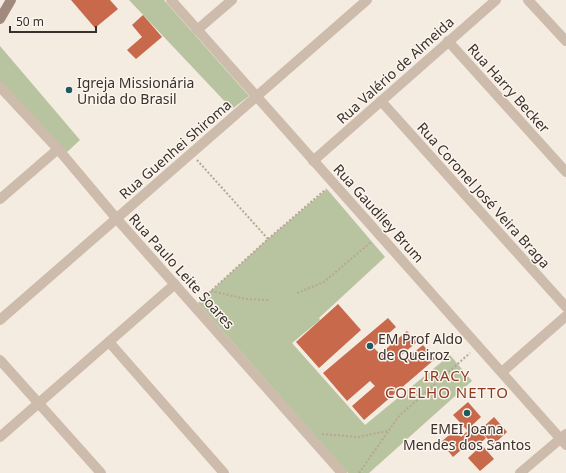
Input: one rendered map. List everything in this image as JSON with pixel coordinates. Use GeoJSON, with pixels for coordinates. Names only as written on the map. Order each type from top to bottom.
{"type":"FeatureCollection","features":[{"type":"Feature","properties":{"kind":"main road"},"geometry":{"type":"LineString","coordinates":[[0,19],[11,0]]}},
{"type":"Feature","properties":{"kind":"street","name":"Rua Gaudiley Brum"},"geometry":{"type":"LineString","coordinates":[[171,0],[332,183],[564,439]]}},
{"type":"Feature","properties":{"kind":"street"},"geometry":{"type":"LineString","coordinates":[[197,30],[232,0]]}},
{"type":"Feature","properties":{"kind":"street","name":"Rua Guenhei Shiroma"},"geometry":{"type":"LineString","coordinates":[[0,320],[367,0]]}},
{"type":"Feature","properties":{"kind":"street","name":"Rua Valério de Almeida"},"geometry":{"type":"LineString","coordinates":[[313,161],[496,0]]}},
{"type":"Feature","properties":{"kind":"street"},"geometry":{"type":"LineString","coordinates":[[528,0],[566,41]]}},
{"type":"Feature","properties":{"kind":"street","name":"Rua Harry Becker"},"geometry":{"type":"LineString","coordinates":[[448,41],[566,172]]}},
{"type":"Feature","properties":{"kind":"street","name":"Rua Paulo Leite Soares"},"geometry":{"type":"LineString","coordinates":[[0,87],[58,149],[116,218],[342,473]]}},
{"type":"Feature","properties":{"kind":"street","name":"Rua Coronel José Veira Braga"},"geometry":{"type":"LineString","coordinates":[[381,101],[566,307]]}},
{"type":"Feature","properties":{"kind":"street"},"geometry":{"type":"LineString","coordinates":[[0,200],[58,149]]}},
{"type":"Feature","properties":{"kind":"street"},"geometry":{"type":"LineString","coordinates":[[0,437],[175,284]]}},
{"type":"Feature","properties":{"kind":"street"},"geometry":{"type":"LineString","coordinates":[[502,372],[566,316]]}},
{"type":"Feature","properties":{"kind":"street"},"geometry":{"type":"LineString","coordinates":[[109,342],[224,473]]}},
{"type":"Feature","properties":{"kind":"street"},"geometry":{"type":"LineString","coordinates":[[0,360],[101,473]]}},
{"type":"Feature","properties":{"kind":"street"},"geometry":{"type":"LineString","coordinates":[[520,473],[564,439]]}},
{"type":"Feature","properties":{"kind":"path"},"geometry":{"type":"LineString","coordinates":[[191,153],[268,239]]}},
{"type":"Feature","properties":{"kind":"path"},"geometry":{"type":"LineString","coordinates":[[194,306],[332,183]]}},
{"type":"Feature","properties":{"kind":"path"},"geometry":{"type":"LineString","coordinates":[[297,293],[324,282],[379,234]]}},
{"type":"Feature","properties":{"kind":"path"},"geometry":{"type":"LineString","coordinates":[[210,292],[246,299],[268,300]]}},
{"type":"Feature","properties":{"kind":"path"},"geometry":{"type":"LineString","coordinates":[[359,473],[399,416],[478,345]]}},
{"type":"Feature","properties":{"kind":"path"},"geometry":{"type":"LineString","coordinates":[[307,433],[358,437],[388,431]]}},
{"type":"Feature","properties":{"kind":"green space"},"geometry":{"type":"Polygon","coordinates":[[[129,0],[164,0],[249,96],[232,109],[129,0]]]}},
{"type":"Feature","properties":{"kind":"green space"},"geometry":{"type":"Polygon","coordinates":[[[0,46],[80,140],[66,153],[0,82],[0,46]]]}},
{"type":"Feature","properties":{"kind":"green space"},"geometry":{"type":"Polygon","coordinates":[[[327,189],[385,257],[319,318],[320,320],[292,343],[365,425],[450,355],[472,381],[369,473],[348,473],[198,303],[268,239],[327,189]]]}},
{"type":"Feature","properties":{"kind":"building"},"geometry":{"type":"Polygon","coordinates":[[[71,0],[110,0],[118,9],[95,28],[71,0]]]}},
{"type":"Feature","properties":{"kind":"building"},"geometry":{"type":"Polygon","coordinates":[[[143,15],[162,37],[136,59],[127,50],[142,37],[132,25],[143,15]]]}},
{"type":"Feature","properties":{"kind":"building"},"geometry":{"type":"Polygon","coordinates":[[[338,304],[361,330],[319,368],[296,342],[338,304]]]}},
{"type":"Feature","properties":{"kind":"building"},"geometry":{"type":"Polygon","coordinates":[[[388,318],[396,327],[373,347],[380,354],[407,331],[417,342],[399,357],[403,361],[423,345],[435,359],[364,420],[352,406],[375,386],[370,381],[347,401],[323,373],[388,318]]]}},
{"type":"Feature","properties":{"kind":"building"},"geometry":{"type":"Polygon","coordinates":[[[468,402],[481,417],[467,430],[453,415],[468,402]]]}},
{"type":"Feature","properties":{"kind":"building"},"geometry":{"type":"Polygon","coordinates":[[[494,417],[507,432],[493,445],[480,430],[494,417]]]}},
{"type":"Feature","properties":{"kind":"building"},"geometry":{"type":"Polygon","coordinates":[[[474,425],[486,438],[473,450],[468,444],[453,457],[441,442],[455,430],[461,437],[474,425]]]}},
{"type":"Feature","properties":{"kind":"building"},"geometry":{"type":"Polygon","coordinates":[[[482,445],[494,459],[480,471],[468,458],[482,445]]]}},
{"type":"Feature","properties":{"kind":"place","name":"Igreja Missionária Unida do Brasil"},"geometry":{"type":"Point","coordinates":[69,90]}},
{"type":"Feature","properties":{"kind":"place","name":"EM Prof Aldo de Queiroz"},"geometry":{"type":"Point","coordinates":[370,346]}},
{"type":"Feature","properties":{"kind":"place","name":"EMEI Joana Mendes dos Santos"},"geometry":{"type":"Point","coordinates":[467,413]}},
{"type":"Feature","properties":{"kind":"district","name":"IRACY COELHO NETTO"},"geometry":{"type":"Point","coordinates":[447,384]}}]}
